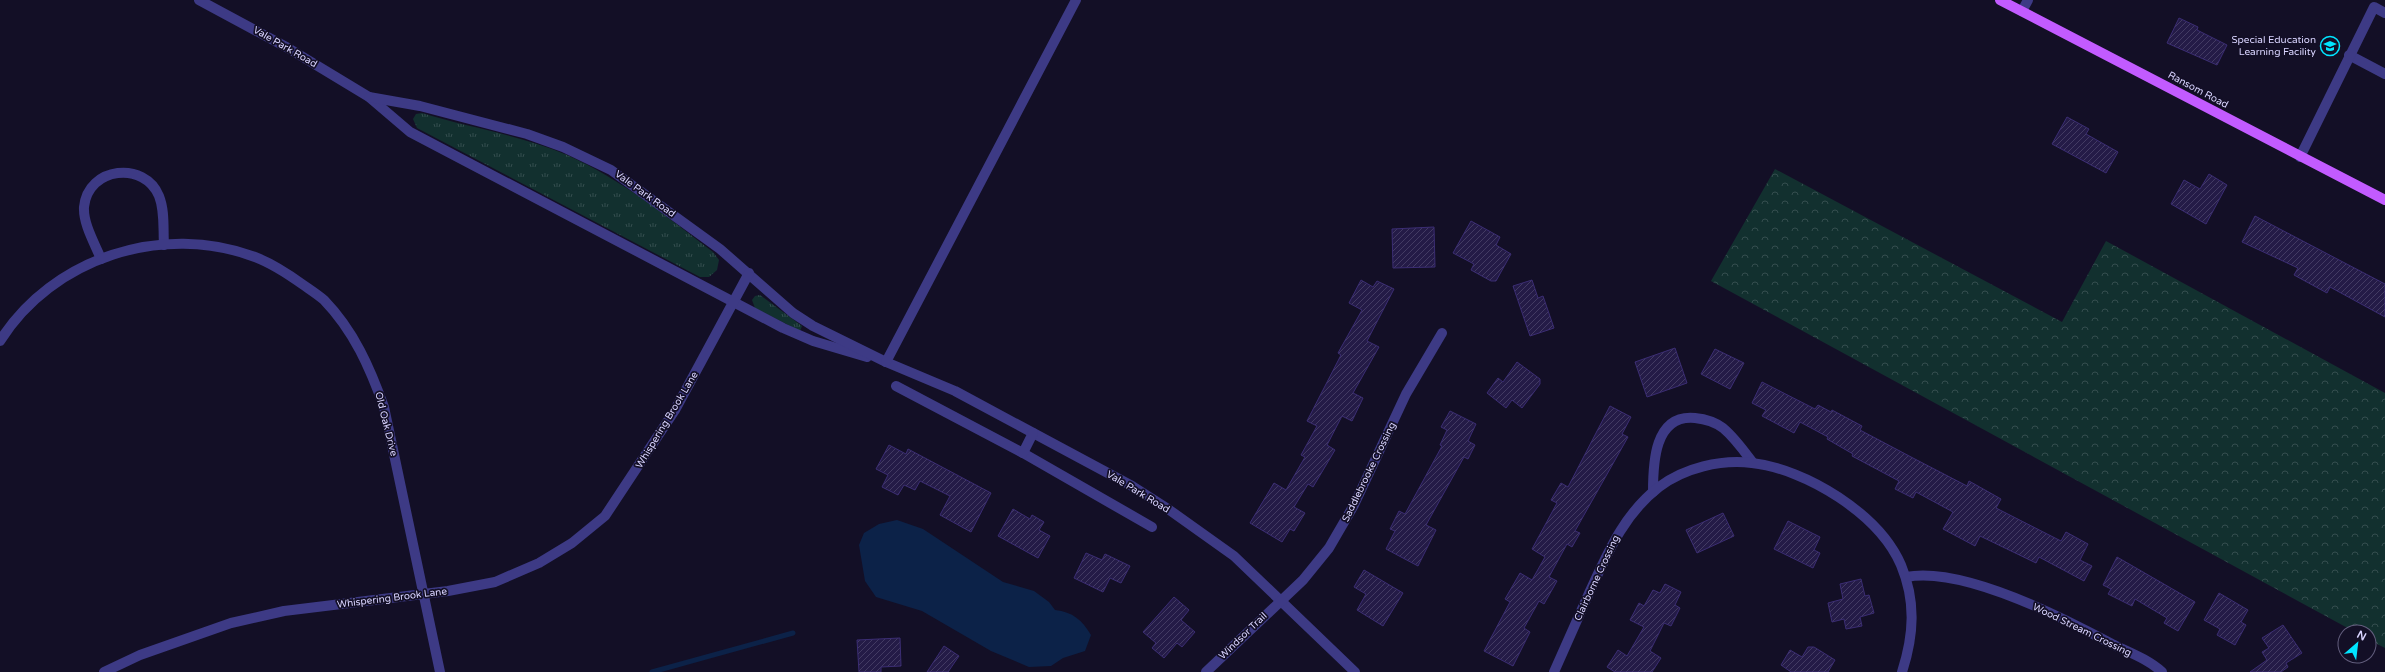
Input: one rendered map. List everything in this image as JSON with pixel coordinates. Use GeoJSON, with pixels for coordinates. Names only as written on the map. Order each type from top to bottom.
{"type":"FeatureCollection","features":[{"type":"Feature","properties":{"kind":"main road","name":"Ransom Road"},"geometry":{"type":"LineString","coordinates":[[2000,0],[2385,200]]}},
{"type":"Feature","properties":{"kind":"street","name":"Vale Park Road"},"geometry":{"type":"LineString","coordinates":[[199,0],[215,4],[369,97],[410,132],[783,328],[813,342],[886,362]]}},
{"type":"Feature","properties":{"kind":"street"},"geometry":{"type":"LineString","coordinates":[[886,362],[1076,0]]}},
{"type":"Feature","properties":{"kind":"street"},"geometry":{"type":"LineString","coordinates":[[2022,11],[2028,0]]}},
{"type":"Feature","properties":{"kind":"street"},"geometry":{"type":"LineString","coordinates":[[2300,157],[2349,54],[2376,4],[2385,13]]}},
{"type":"Feature","properties":{"kind":"street"},"geometry":{"type":"LineString","coordinates":[[2349,54],[2385,74]]}},
{"type":"Feature","properties":{"kind":"street","name":"Vale Park Road"},"geometry":{"type":"LineString","coordinates":[[369,97],[420,106],[544,140],[580,154],[624,178],[750,273],[798,316],[886,362],[955,391],[1132,486],[1168,510],[1234,556],[1355,672]]}},
{"type":"Feature","properties":{"kind":"street"},"geometry":{"type":"LineString","coordinates":[[101,259],[87,222],[84,208],[87,194],[96,181],[107,174],[121,173],[137,176],[150,183],[159,196],[163,213],[164,245]]}},
{"type":"Feature","properties":{"kind":"street","name":"Old Oak Drive"},"geometry":{"type":"LineString","coordinates":[[0,341],[13,320],[45,288],[84,266],[128,249],[164,245],[214,246],[255,257],[290,276],[323,300],[350,331],[369,366],[384,407],[440,672]]}},
{"type":"Feature","properties":{"kind":"street","name":"Whispering Brook Lane"},"geometry":{"type":"LineString","coordinates":[[104,672],[140,655],[231,623],[284,611],[423,596],[495,582],[539,563],[572,543],[605,516],[675,410],[750,273]]}},
{"type":"Feature","properties":{"kind":"street","name":"Saddlebrooke Crossing"},"geometry":{"type":"LineString","coordinates":[[1280,600],[1317,564],[1342,526],[1406,394],[1442,333]]}},
{"type":"Feature","properties":{"kind":"street"},"geometry":{"type":"LineString","coordinates":[[896,386],[1023,453],[1152,527]]}},
{"type":"Feature","properties":{"kind":"street"},"geometry":{"type":"LineString","coordinates":[[1653,492],[1656,450],[1663,433],[1673,423],[1689,418],[1705,419],[1722,427],[1733,436],[1753,463]]}},
{"type":"Feature","properties":{"kind":"street"},"geometry":{"type":"LineString","coordinates":[[1023,453],[1033,433]]}},
{"type":"Feature","properties":{"kind":"street","name":"Clairborne Crossing"},"geometry":{"type":"LineString","coordinates":[[1554,672],[1611,545],[1632,512],[1653,492],[1690,471],[1722,463],[1753,463],[1804,479],[1833,494],[1862,513],[1884,536],[1906,578],[1911,599],[1913,620],[1911,645],[1902,672]]}},
{"type":"Feature","properties":{"kind":"street","name":"Wood Stream Crossing"},"geometry":{"type":"LineString","coordinates":[[1906,578],[1927,575],[1939,576],[1980,586],[2033,605],[2080,627],[2162,672]]}},
{"type":"Feature","properties":{"kind":"street","name":"Windsor Trail"},"geometry":{"type":"LineString","coordinates":[[1206,672],[1280,600]]}},
{"type":"Feature","properties":{"kind":"green space"},"geometry":{"type":"Polygon","coordinates":[[[422,113],[550,148],[606,175],[643,199],[713,252],[719,260],[717,270],[709,277],[700,277],[417,128],[413,119],[416,114],[422,113]]]}},
{"type":"Feature","properties":{"kind":"green space"},"geometry":{"type":"Polygon","coordinates":[[[1775,169],[2062,322],[2106,241],[2385,393],[2385,648],[2377,644],[2377,624],[2340,624],[1711,281],[1775,169]]]}},
{"type":"Feature","properties":{"kind":"green space"},"geometry":{"type":"Polygon","coordinates":[[[760,295],[802,326],[800,331],[755,308],[752,300],[755,296],[760,295]]]}},
{"type":"Feature","properties":{"kind":"water"},"geometry":{"type":"Polygon","coordinates":[[[897,520],[923,529],[1003,582],[1034,591],[1049,602],[1055,610],[1072,615],[1084,625],[1091,635],[1085,651],[1063,658],[1051,666],[1029,667],[991,651],[922,611],[876,597],[865,581],[859,545],[864,533],[879,524],[897,520]]]}},
{"type":"Feature","properties":{"kind":"building"},"geometry":{"type":"Polygon","coordinates":[[[2179,18],[2198,27],[2197,30],[2227,45],[2217,65],[2167,43],[2179,18]]]}},
{"type":"Feature","properties":{"kind":"building"},"geometry":{"type":"Polygon","coordinates":[[[2067,117],[2089,129],[2086,134],[2118,152],[2106,173],[2052,144],[2067,117]]]}},
{"type":"Feature","properties":{"kind":"building"},"geometry":{"type":"Polygon","coordinates":[[[2209,174],[2227,185],[2206,224],[2171,204],[2184,180],[2200,189],[2209,174]]]}},
{"type":"Feature","properties":{"kind":"building"},"geometry":{"type":"Polygon","coordinates":[[[2255,216],[2385,284],[2385,317],[2330,287],[2327,293],[2294,275],[2298,268],[2242,242],[2255,216]]]}},
{"type":"Feature","properties":{"kind":"building"},"geometry":{"type":"Polygon","coordinates":[[[1471,221],[1500,237],[1496,245],[1511,254],[1496,281],[1491,281],[1471,270],[1474,264],[1453,253],[1471,221]]]}},
{"type":"Feature","properties":{"kind":"building"},"geometry":{"type":"Polygon","coordinates":[[[1434,227],[1435,267],[1393,268],[1392,229],[1434,227]]]}},
{"type":"Feature","properties":{"kind":"building"},"geometry":{"type":"Polygon","coordinates":[[[1361,280],[1373,287],[1377,281],[1394,289],[1367,341],[1379,347],[1353,393],[1363,398],[1352,421],[1342,416],[1327,445],[1335,450],[1313,487],[1308,484],[1294,507],[1305,513],[1294,531],[1290,529],[1282,542],[1250,523],[1274,483],[1286,490],[1305,457],[1301,455],[1317,426],[1307,421],[1341,355],[1338,353],[1362,310],[1349,303],[1361,280]]]}},
{"type":"Feature","properties":{"kind":"building"},"geometry":{"type":"Polygon","coordinates":[[[1532,280],[1538,298],[1543,296],[1554,328],[1530,336],[1513,286],[1532,280]]]}},
{"type":"Feature","properties":{"kind":"building"},"geometry":{"type":"Polygon","coordinates":[[[1675,348],[1687,383],[1647,397],[1635,362],[1675,348]]]}},
{"type":"Feature","properties":{"kind":"building"},"geometry":{"type":"Polygon","coordinates":[[[1715,349],[1744,363],[1730,389],[1701,374],[1715,349]]]}},
{"type":"Feature","properties":{"kind":"building"},"geometry":{"type":"Polygon","coordinates":[[[1517,362],[1540,379],[1540,384],[1522,408],[1512,400],[1506,408],[1487,393],[1498,378],[1503,382],[1517,362]]]}},
{"type":"Feature","properties":{"kind":"building"},"geometry":{"type":"Polygon","coordinates":[[[1762,382],[1815,409],[1818,405],[1831,412],[1832,410],[1862,426],[1860,430],[1967,486],[1969,481],[2001,499],[1996,508],[2061,541],[2066,532],[2088,544],[2080,560],[2092,566],[2084,581],[2039,557],[2036,563],[1980,536],[1975,546],[1943,529],[1953,512],[1916,492],[1913,498],[1895,489],[1899,481],[1852,456],[1853,454],[1827,439],[1828,437],[1800,422],[1794,433],[1762,416],[1766,410],[1752,403],[1762,382]]]}},
{"type":"Feature","properties":{"kind":"building"},"geometry":{"type":"Polygon","coordinates":[[[1610,406],[1631,417],[1622,434],[1628,437],[1575,531],[1580,533],[1572,547],[1567,544],[1549,577],[1557,581],[1544,604],[1539,601],[1524,628],[1530,632],[1513,666],[1484,651],[1510,602],[1505,599],[1520,573],[1532,580],[1545,557],[1532,549],[1557,503],[1551,500],[1561,483],[1568,487],[1610,406]]]}},
{"type":"Feature","properties":{"kind":"building"},"geometry":{"type":"Polygon","coordinates":[[[1450,411],[1476,424],[1468,441],[1475,445],[1468,459],[1464,457],[1426,525],[1436,530],[1418,566],[1386,549],[1395,531],[1390,529],[1399,511],[1405,514],[1442,446],[1440,445],[1447,430],[1441,427],[1450,411]]]}},
{"type":"Feature","properties":{"kind":"building"},"geometry":{"type":"Polygon","coordinates":[[[889,445],[906,454],[908,449],[991,493],[971,532],[940,515],[950,496],[920,481],[915,490],[904,485],[898,495],[882,487],[888,475],[876,469],[889,445]]]}},
{"type":"Feature","properties":{"kind":"building"},"geometry":{"type":"Polygon","coordinates":[[[1013,509],[1030,519],[1032,515],[1044,522],[1039,530],[1050,536],[1038,558],[998,536],[1013,509]]]}},
{"type":"Feature","properties":{"kind":"building"},"geometry":{"type":"Polygon","coordinates":[[[1723,513],[1734,536],[1697,553],[1686,530],[1723,513]]]}},
{"type":"Feature","properties":{"kind":"building"},"geometry":{"type":"Polygon","coordinates":[[[1788,521],[1820,537],[1814,550],[1820,553],[1813,568],[1774,549],[1788,521]]]}},
{"type":"Feature","properties":{"kind":"building"},"geometry":{"type":"Polygon","coordinates":[[[1086,553],[1102,560],[1105,554],[1130,566],[1121,583],[1110,578],[1103,592],[1074,578],[1086,553]]]}},
{"type":"Feature","properties":{"kind":"building"},"geometry":{"type":"Polygon","coordinates":[[[2117,557],[2195,602],[2178,631],[2164,623],[2167,618],[2135,599],[2132,606],[2108,594],[2111,589],[2103,585],[2117,557]]]}},
{"type":"Feature","properties":{"kind":"building"},"geometry":{"type":"Polygon","coordinates":[[[1364,570],[1403,593],[1383,626],[1357,610],[1366,594],[1354,587],[1364,570]]]}},
{"type":"Feature","properties":{"kind":"building"},"geometry":{"type":"Polygon","coordinates":[[[1861,579],[1865,596],[1869,595],[1874,613],[1860,617],[1862,626],[1846,629],[1844,619],[1832,622],[1828,603],[1843,599],[1840,584],[1861,579]]]}},
{"type":"Feature","properties":{"kind":"building"},"geometry":{"type":"Polygon","coordinates":[[[1665,584],[1681,592],[1675,605],[1680,608],[1671,626],[1664,623],[1650,651],[1661,658],[1652,672],[1615,672],[1607,667],[1618,650],[1627,656],[1644,627],[1630,620],[1639,603],[1644,606],[1653,590],[1660,593],[1665,584]]]}},
{"type":"Feature","properties":{"kind":"building"},"geometry":{"type":"Polygon","coordinates":[[[2219,593],[2248,610],[2241,622],[2246,625],[2235,645],[2217,635],[2220,629],[2204,620],[2219,593]]]}},
{"type":"Feature","properties":{"kind":"building"},"geometry":{"type":"Polygon","coordinates":[[[1174,597],[1189,610],[1181,620],[1195,632],[1182,647],[1177,643],[1164,658],[1152,648],[1156,643],[1143,632],[1174,597]]]}},
{"type":"Feature","properties":{"kind":"building"},"geometry":{"type":"Polygon","coordinates":[[[2283,625],[2302,653],[2286,663],[2288,667],[2281,672],[2250,672],[2267,660],[2262,652],[2269,648],[2262,638],[2283,625]]]}},
{"type":"Feature","properties":{"kind":"building"},"geometry":{"type":"Polygon","coordinates":[[[900,638],[901,666],[881,667],[881,672],[859,672],[857,640],[900,638]]]}},
{"type":"Feature","properties":{"kind":"building"},"geometry":{"type":"Polygon","coordinates":[[[944,646],[959,656],[948,672],[927,672],[944,646]]]}},
{"type":"Feature","properties":{"kind":"building"},"geometry":{"type":"Polygon","coordinates":[[[1808,647],[1814,647],[1835,660],[1828,672],[1791,672],[1781,665],[1790,650],[1802,657],[1808,647]]]}},
{"type":"Feature","properties":{"kind":"waterway"},"geometry":{"type":"LineString","coordinates":[[652,672],[793,633]]}},
{"type":"Feature","properties":{"kind":"place","name":"Special Education Learning Facility"},"geometry":{"type":"Point","coordinates":[2330,46]}}]}
